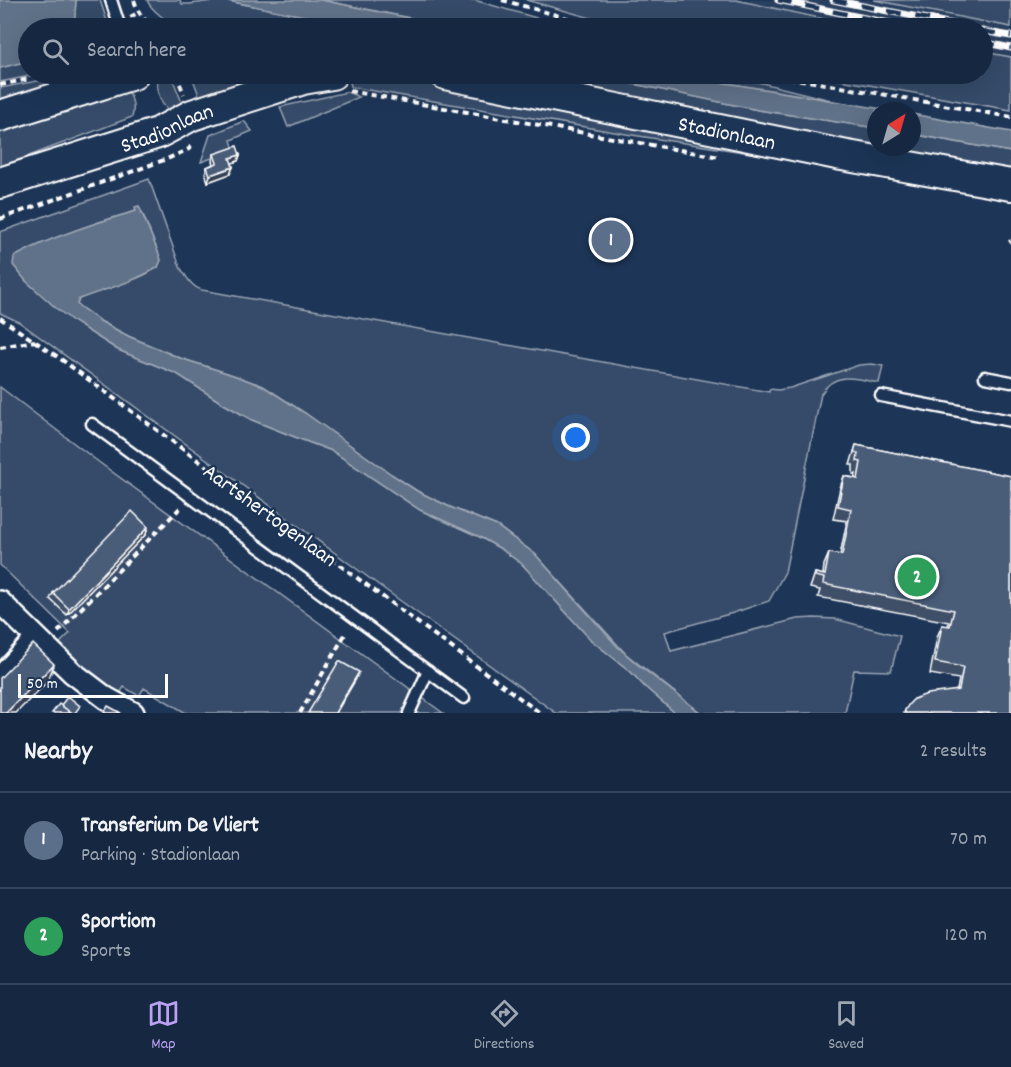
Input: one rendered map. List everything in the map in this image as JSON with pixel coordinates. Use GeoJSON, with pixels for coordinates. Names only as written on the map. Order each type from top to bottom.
{"type":"FeatureCollection","features":[{"type":"Feature","properties":{"kind":"main road"},"geometry":{"type":"LineString","coordinates":[[0,116],[101,84]]}},
{"type":"Feature","properties":{"kind":"main road","name":"Stadionlaan"},"geometry":{"type":"LineString","coordinates":[[0,183],[158,134],[192,115],[288,84]]}},
{"type":"Feature","properties":{"kind":"main road","name":"Stadionlaan"},"geometry":{"type":"LineString","coordinates":[[494,84],[842,155],[1011,185]]}},
{"type":"Feature","properties":{"kind":"street"},"geometry":{"type":"LineString","coordinates":[[0,602],[73,673],[106,698],[133,713]]}},
{"type":"Feature","properties":{"kind":"street"},"geometry":{"type":"LineString","coordinates":[[0,678],[41,642]]}},
{"type":"Feature","properties":{"kind":"lane"},"geometry":{"type":"LineString","coordinates":[[111,0],[117,18]]}},
{"type":"Feature","properties":{"kind":"lane"},"geometry":{"type":"LineString","coordinates":[[985,377],[1011,382]]}},
{"type":"Feature","properties":{"kind":"lane"},"geometry":{"type":"LineString","coordinates":[[881,396],[1011,421]]}},
{"type":"Feature","properties":{"kind":"lane","name":"Aartshertogenlaan"},"geometry":{"type":"LineString","coordinates":[[92,424],[464,698]]}},
{"type":"Feature","properties":{"kind":"lane"},"geometry":{"type":"LineString","coordinates":[[409,713],[428,671]]}},
{"type":"Feature","properties":{"kind":"path"},"geometry":{"type":"LineString","coordinates":[[134,0],[138,14],[143,18]]}},
{"type":"Feature","properties":{"kind":"path"},"geometry":{"type":"LineString","coordinates":[[502,0],[567,18]]}},
{"type":"Feature","properties":{"kind":"path"},"geometry":{"type":"LineString","coordinates":[[350,84],[720,158]]}},
{"type":"Feature","properties":{"kind":"path"},"geometry":{"type":"LineString","coordinates":[[825,84],[1011,117]]}},
{"type":"Feature","properties":{"kind":"path","name":"Aartshertogenlaan"},"geometry":{"type":"LineString","coordinates":[[0,318],[36,341],[540,713]]}},
{"type":"Feature","properties":{"kind":"path"},"geometry":{"type":"LineString","coordinates":[[0,347],[36,341]]}},
{"type":"Feature","properties":{"kind":"path","name":"Aartshertogenlaan"},"geometry":{"type":"LineString","coordinates":[[41,642],[191,496]]}},
{"type":"Feature","properties":{"kind":"path"},"geometry":{"type":"LineString","coordinates":[[300,713],[355,617]]}},
{"type":"Feature","properties":{"kind":"shaded area"},"geometry":{"type":"Polygon","coordinates":[[[0,0],[76,0],[75,18],[18,18],[18,64],[0,68],[0,0]]]}},
{"type":"Feature","properties":{"kind":"shaded area"},"geometry":{"type":"Polygon","coordinates":[[[76,0],[100,0],[106,18],[75,18],[76,0]]]}},
{"type":"Feature","properties":{"kind":"shaded area"},"geometry":{"type":"Polygon","coordinates":[[[147,0],[180,0],[182,4],[187,4],[223,0],[314,18],[164,18],[147,0]]]}},
{"type":"Feature","properties":{"kind":"shaded area"},"geometry":{"type":"Polygon","coordinates":[[[223,0],[321,0],[410,18],[314,18],[223,0]]]}},
{"type":"Feature","properties":{"kind":"shaded area"},"geometry":{"type":"Polygon","coordinates":[[[321,0],[474,0],[536,18],[410,18],[321,0]]]}},
{"type":"Feature","properties":{"kind":"shaded area"},"geometry":{"type":"Polygon","coordinates":[[[526,0],[736,0],[819,18],[591,18],[526,0]]]}},
{"type":"Feature","properties":{"kind":"shaded area"},"geometry":{"type":"Polygon","coordinates":[[[736,0],[874,0],[965,18],[819,18],[736,0]]]}},
{"type":"Feature","properties":{"kind":"shaded area"},"geometry":{"type":"Polygon","coordinates":[[[874,0],[1011,0],[1011,27],[993,23],[993,18],[965,18],[874,0]]]}},
{"type":"Feature","properties":{"kind":"shaded area"},"geometry":{"type":"Polygon","coordinates":[[[993,23],[1011,27],[1011,57],[993,54],[993,23]]]}},
{"type":"Feature","properties":{"kind":"shaded area"},"geometry":{"type":"Polygon","coordinates":[[[993,54],[1011,57],[1011,110],[863,84],[993,84],[993,54]]]}},
{"type":"Feature","properties":{"kind":"shaded area"},"geometry":{"type":"Polygon","coordinates":[[[18,64],[18,78],[0,82],[0,68],[18,64]]]}},
{"type":"Feature","properties":{"kind":"shaded area"},"geometry":{"type":"Polygon","coordinates":[[[21,84],[76,84],[0,99],[0,88],[21,84]]]}},
{"type":"Feature","properties":{"kind":"shaded area"},"geometry":{"type":"Polygon","coordinates":[[[124,84],[133,104],[132,117],[0,167],[0,127],[124,84]]]}},
{"type":"Feature","properties":{"kind":"shaded area"},"geometry":{"type":"Polygon","coordinates":[[[158,84],[175,84],[185,110],[175,112],[166,108],[158,84]]]}},
{"type":"Feature","properties":{"kind":"shaded area"},"geometry":{"type":"Polygon","coordinates":[[[195,84],[261,84],[202,103],[195,84]]]}},
{"type":"Feature","properties":{"kind":"shaded area"},"geometry":{"type":"Polygon","coordinates":[[[350,84],[429,84],[868,171],[632,135],[351,87],[350,84]]]}},
{"type":"Feature","properties":{"kind":"shaded area"},"geometry":{"type":"Polygon","coordinates":[[[543,84],[634,84],[758,110],[867,127],[867,147],[543,84]]]}},
{"type":"Feature","properties":{"kind":"shaded area"},"geometry":{"type":"Polygon","coordinates":[[[634,84],[732,84],[867,106],[867,127],[758,110],[634,84]]]}},
{"type":"Feature","properties":{"kind":"shaded area"},"geometry":{"type":"Polygon","coordinates":[[[733,84],[766,84],[831,100],[733,84]]]}},
{"type":"Feature","properties":{"kind":"shaded area"},"geometry":{"type":"Polygon","coordinates":[[[347,92],[359,97],[288,127],[280,107],[347,92]]]}},
{"type":"Feature","properties":{"kind":"shaded area"},"geometry":{"type":"Polygon","coordinates":[[[921,116],[1011,132],[1011,152],[921,136],[921,116]]]}},
{"type":"Feature","properties":{"kind":"shaded area"},"geometry":{"type":"Polygon","coordinates":[[[244,121],[252,131],[231,140],[234,150],[201,162],[210,135],[244,121]]]}},
{"type":"Feature","properties":{"kind":"shaded area"},"geometry":{"type":"Polygon","coordinates":[[[921,136],[1011,152],[1011,175],[913,156],[921,156],[921,136]]]}},
{"type":"Feature","properties":{"kind":"shaded area"},"geometry":{"type":"Polygon","coordinates":[[[149,179],[180,267],[198,289],[769,392],[770,389],[790,388],[859,365],[883,366],[879,383],[855,378],[840,379],[827,386],[821,394],[785,572],[769,601],[665,632],[671,651],[797,619],[835,619],[900,636],[891,671],[854,670],[845,713],[701,713],[626,654],[535,554],[497,526],[417,491],[263,386],[180,358],[128,336],[100,321],[76,304],[79,299],[130,281],[158,267],[161,260],[142,212],[136,211],[96,223],[29,249],[26,281],[74,322],[118,350],[178,374],[252,420],[332,451],[420,510],[501,549],[522,564],[591,640],[631,672],[675,713],[556,713],[19,322],[0,313],[0,232],[149,179]]]}},
{"type":"Feature","properties":{"kind":"shaded area"},"geometry":{"type":"Polygon","coordinates":[[[139,206],[161,260],[158,267],[130,281],[79,299],[77,304],[79,306],[100,321],[128,336],[180,358],[263,386],[417,491],[497,526],[535,554],[617,646],[701,713],[675,713],[631,672],[591,640],[522,564],[501,549],[420,510],[332,451],[252,420],[177,374],[118,350],[57,309],[26,281],[13,265],[14,257],[42,243],[136,211],[135,207],[139,206]]]}},
{"type":"Feature","properties":{"kind":"shaded area"},"geometry":{"type":"Polygon","coordinates":[[[0,387],[100,463],[443,713],[186,713],[144,688],[139,696],[124,687],[119,695],[93,678],[58,645],[70,633],[0,565],[0,387]]]}},
{"type":"Feature","properties":{"kind":"building"},"geometry":{"type":"Polygon","coordinates":[[[237,146],[240,155],[230,158],[233,167],[210,175],[207,167],[217,163],[214,154],[237,146]]]}},
{"type":"Feature","properties":{"kind":"building"},"geometry":{"type":"Polygon","coordinates":[[[856,445],[1011,476],[1011,713],[905,713],[914,699],[927,694],[959,690],[963,667],[935,662],[942,625],[950,626],[954,610],[823,584],[824,578],[815,576],[815,573],[825,575],[829,553],[842,555],[851,509],[838,506],[844,476],[858,479],[861,462],[857,461],[858,453],[854,452],[856,445]]]}},
{"type":"Feature","properties":{"kind":"building"},"geometry":{"type":"Polygon","coordinates":[[[132,511],[148,527],[69,609],[53,593],[132,511]]]}},
{"type":"Feature","properties":{"kind":"building"},"geometry":{"type":"Polygon","coordinates":[[[33,644],[54,664],[6,713],[0,713],[0,678],[33,644]]]}},
{"type":"Feature","properties":{"kind":"building"},"geometry":{"type":"Polygon","coordinates":[[[339,661],[359,672],[335,713],[308,713],[339,661]]]}},
{"type":"Feature","properties":{"kind":"building"},"geometry":{"type":"Polygon","coordinates":[[[68,696],[80,706],[75,713],[71,713],[61,705],[68,696]]]}},
{"type":"Feature","properties":{"kind":"building"},"geometry":{"type":"Polygon","coordinates":[[[59,704],[71,713],[52,713],[59,704]]]}},
{"type":"Feature","properties":{"kind":"building"},"geometry":{"type":"Polygon","coordinates":[[[108,706],[121,713],[104,713],[108,706]]]}},
{"type":"Feature","properties":{"kind":"railway"},"geometry":{"type":"LineString","coordinates":[[778,0],[865,18]]}},
{"type":"Feature","properties":{"kind":"railway"},"geometry":{"type":"LineString","coordinates":[[833,0],[923,18]]}},
{"type":"Feature","properties":{"kind":"railway"},"geometry":{"type":"LineString","coordinates":[[993,33],[1011,36]]}},
{"type":"Feature","properties":{"kind":"railway"},"geometry":{"type":"LineString","coordinates":[[993,44],[1011,48]]}},
{"type":"Feature","properties":{"kind":"place","name":"Transferium De Vliert"},"geometry":{"type":"Point","coordinates":[611,240]}},
{"type":"Feature","properties":{"kind":"place","name":"Sportiom"},"geometry":{"type":"Point","coordinates":[917,577]}}]}
